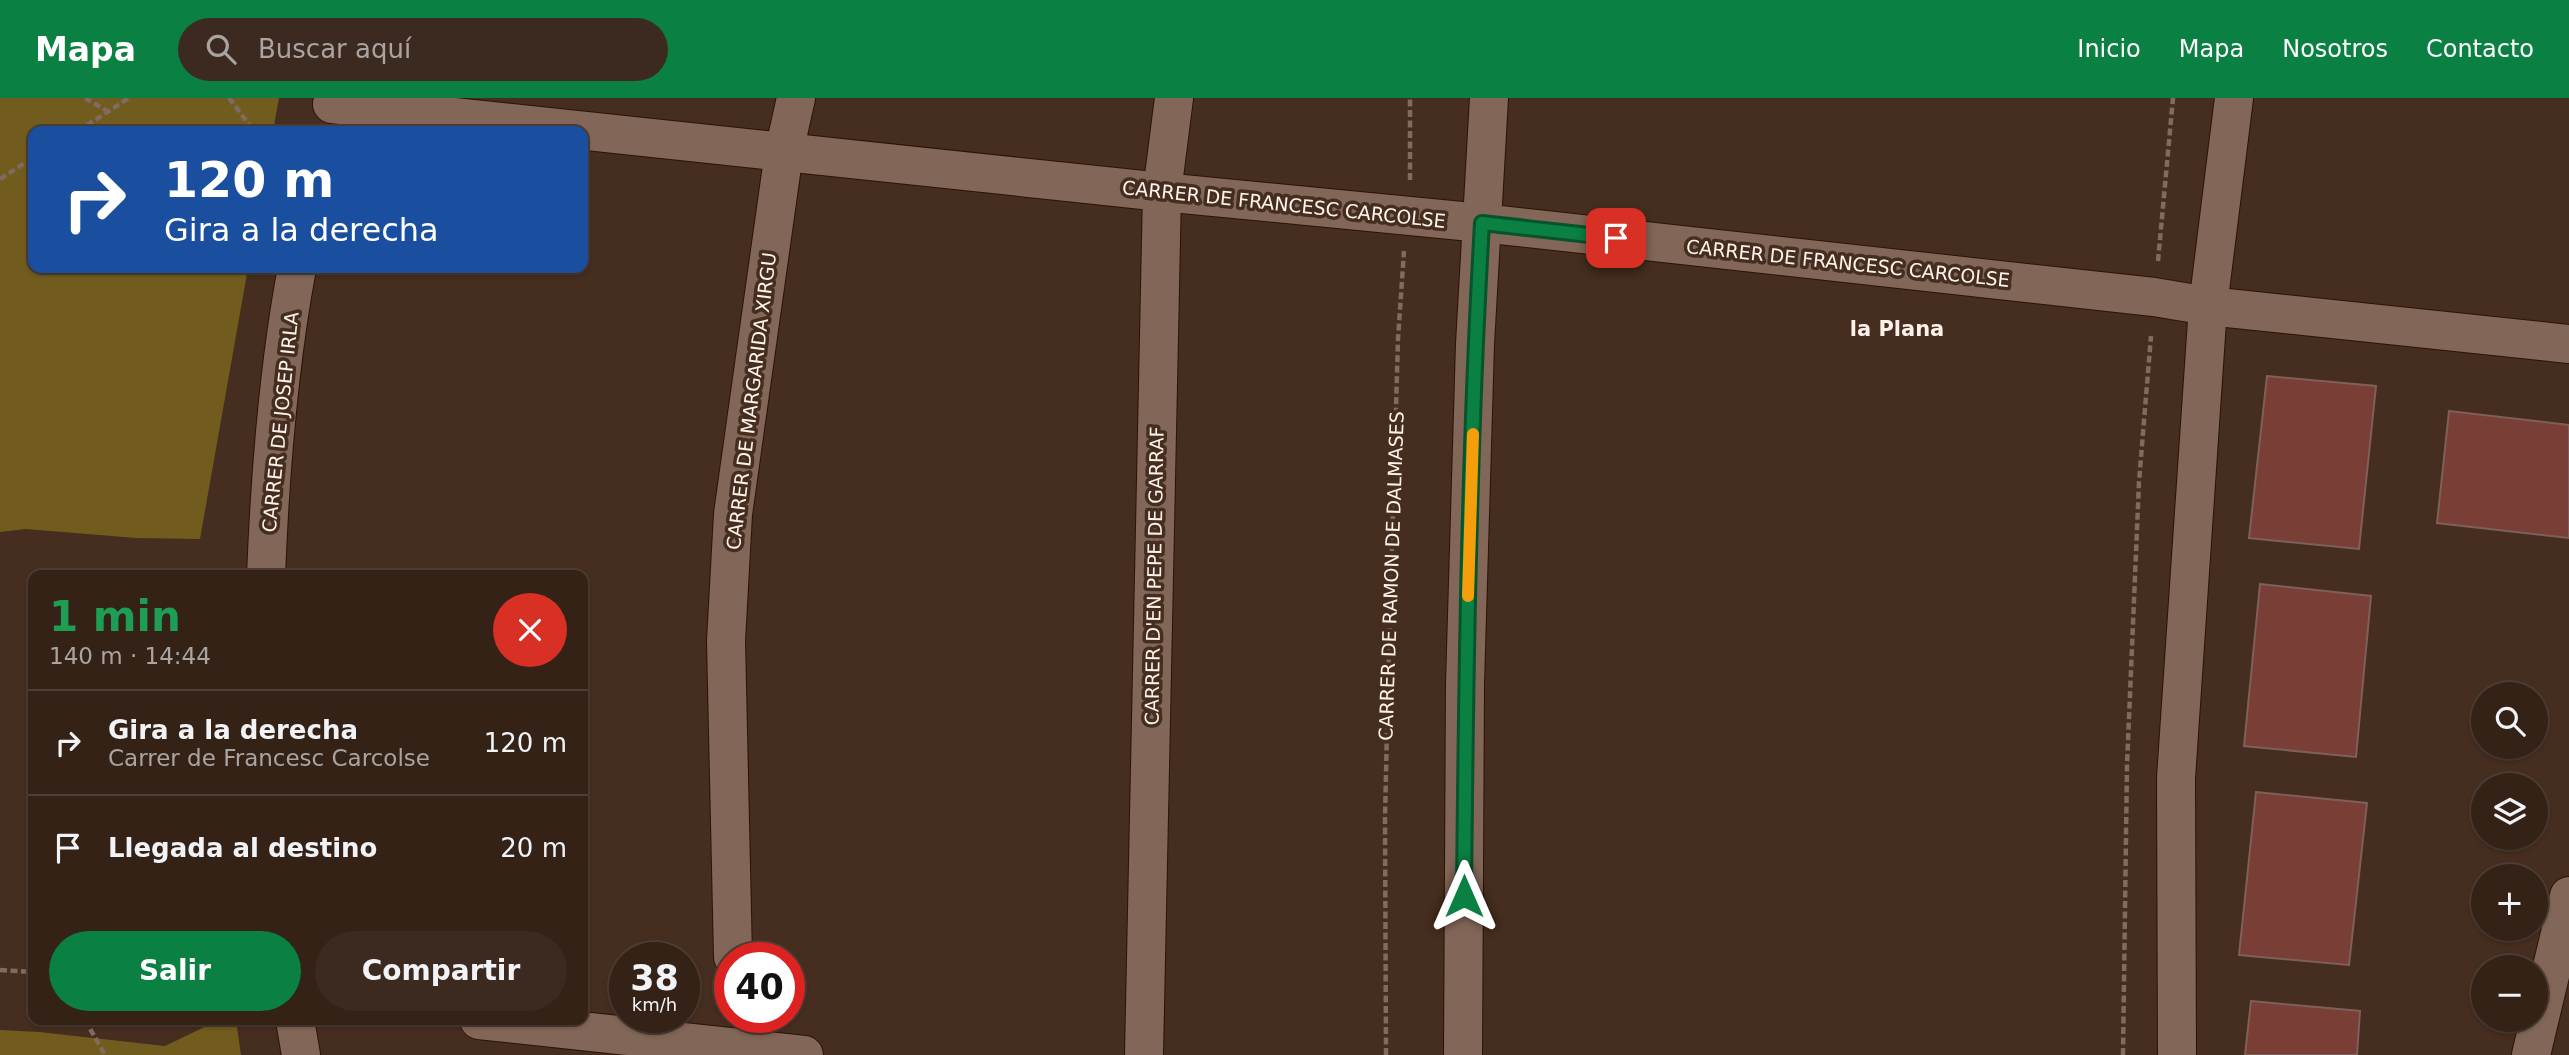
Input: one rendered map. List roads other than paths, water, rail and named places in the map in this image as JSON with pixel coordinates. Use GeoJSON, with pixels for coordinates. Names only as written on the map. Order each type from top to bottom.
{"type":"FeatureCollection","features":[{"type":"Feature","properties":{"kind":"street","name":"CARRER DE MARGARIDA XIRGU"},"geometry":{"type":"LineString","coordinates":[[733,942],[726,641],[733,514],[784,152],[796,98]]}},
{"type":"Feature","properties":{"kind":"street","name":"CARRER D'EN PEPE DE GARRAF"},"geometry":{"type":"LineString","coordinates":[[1144,1055],[1162,192],[1174,98]]}},
{"type":"Feature","properties":{"kind":"street"},"geometry":{"type":"LineString","coordinates":[[1463,1055],[1465,684],[1475,358],[1489,98]]}},
{"type":"Feature","properties":{"kind":"street"},"geometry":{"type":"LineString","coordinates":[[2177,1055],[2176,778],[2208,306],[2234,98]]}},
{"type":"Feature","properties":{"kind":"street","name":"CARRER DE FRANCESC CARCOLSE"},"geometry":{"type":"LineString","coordinates":[[331,111],[497,126]]}},
{"type":"Feature","properties":{"kind":"street","name":"CARRER DE FRANCESC CARCOLSE"},"geometry":{"type":"LineString","coordinates":[[588,134],[1482,223],[2154,297],[2208,306],[2569,344]]}},
{"type":"Feature","properties":{"kind":"street","name":"CARRER DE JOSEP IRLA"},"geometry":{"type":"LineString","coordinates":[[267,570],[268,524],[279,391],[296,273]]}},
{"type":"Feature","properties":{"kind":"street"},"geometry":{"type":"LineString","coordinates":[[2531,1055],[2569,896]]}},
{"type":"Feature","properties":{"kind":"street"},"geometry":{"type":"LineString","coordinates":[[296,1025],[301,1055]]}},
{"type":"Feature","properties":{"kind":"street"},"geometry":{"type":"LineString","coordinates":[[542,1025],[735,1040],[804,1055]]}},
{"type":"Feature","properties":{"kind":"district","name":"la Plana"},"geometry":{"type":"Point","coordinates":[1897,329]}}]}
